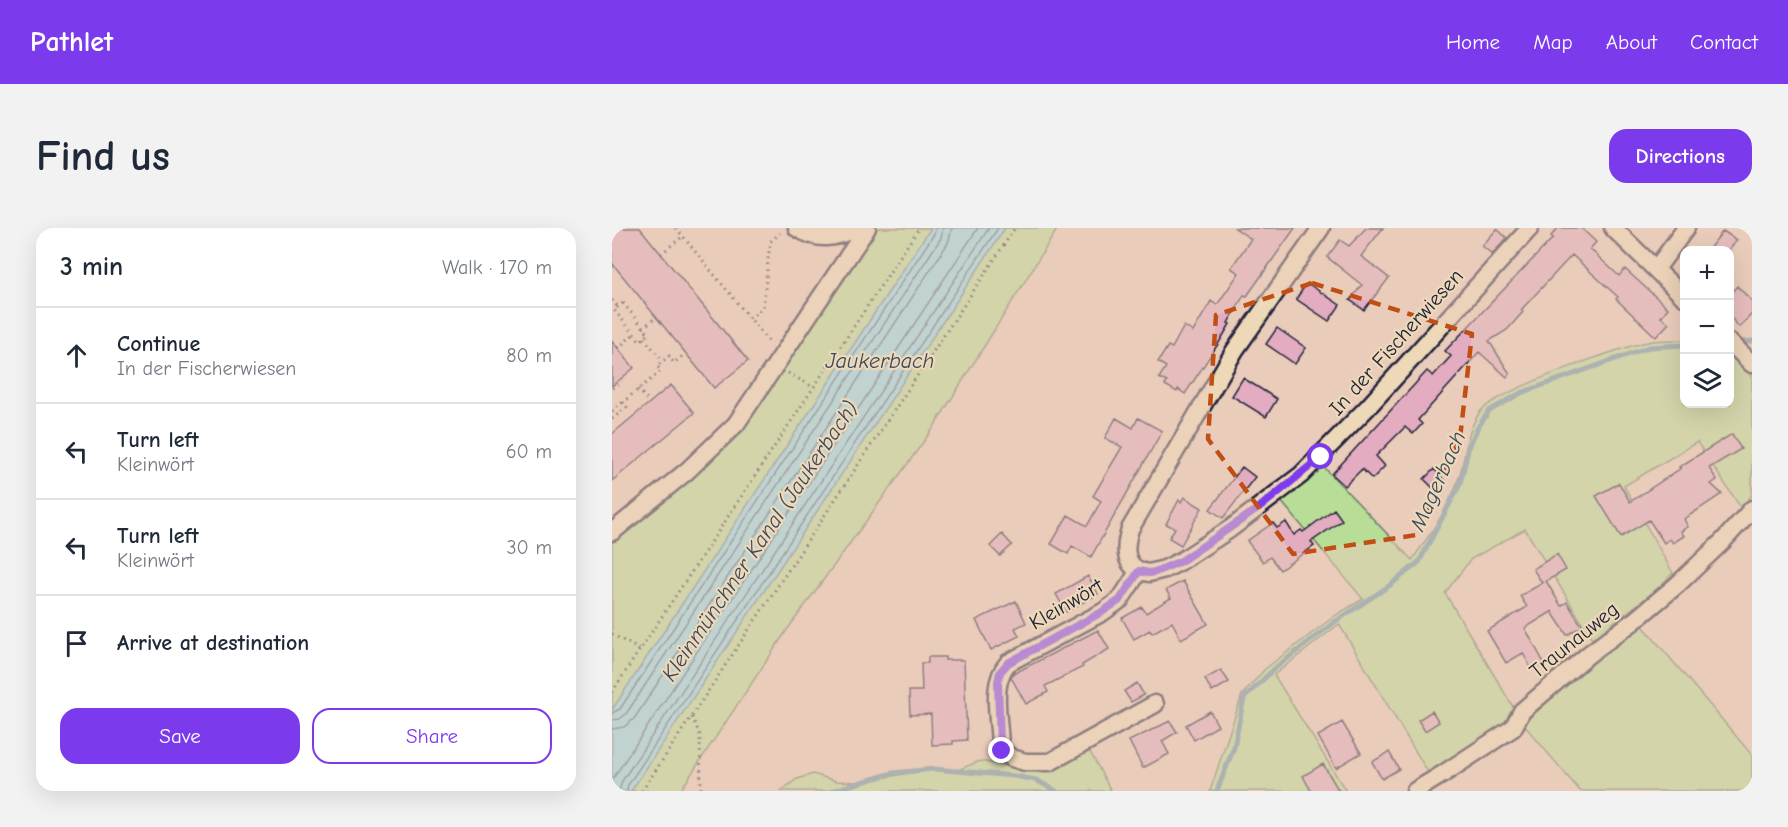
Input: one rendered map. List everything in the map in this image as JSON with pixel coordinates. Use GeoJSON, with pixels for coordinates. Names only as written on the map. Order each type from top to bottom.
{"type":"FeatureCollection","features":[{"type":"Feature","properties":{"kind":"street"},"geometry":{"type":"LineString","coordinates":[[797,228],[814,237],[827,238],[856,228]]}},
{"type":"Feature","properties":{"kind":"street"},"geometry":{"type":"LineString","coordinates":[[612,532],[651,503],[725,436],[743,415],[867,228]]}},
{"type":"Feature","properties":{"kind":"street"},"geometry":{"type":"LineString","coordinates":[[1139,571],[1132,567],[1126,551],[1130,529],[1235,350],[1321,228]]}},
{"type":"Feature","properties":{"kind":"street","name":"In der Fischerwiesen"},"geometry":{"type":"LineString","coordinates":[[1139,571],[1155,572],[1181,561],[1230,529],[1301,475],[1368,407],[1530,228]]}},
{"type":"Feature","properties":{"kind":"street"},"geometry":{"type":"LineString","coordinates":[[1613,228],[1680,293]]}},
{"type":"Feature","properties":{"kind":"street"},"geometry":{"type":"LineString","coordinates":[[1656,269],[1686,228]]}},
{"type":"Feature","properties":{"kind":"street"},"geometry":{"type":"LineString","coordinates":[[1734,346],[1752,364]]}},
{"type":"Feature","properties":{"kind":"street","name":"Traunauweg"},"geometry":{"type":"LineString","coordinates":[[1415,791],[1513,728],[1522,711],[1589,654],[1634,621],[1678,584],[1723,541],[1752,509]]}},
{"type":"Feature","properties":{"kind":"street","name":"Kleinwört"},"geometry":{"type":"LineString","coordinates":[[1139,571],[1120,600],[1008,663],[1000,672],[998,682],[1000,744],[1002,751],[1012,758],[1025,762],[1050,762],[1155,704]]}},
{"type":"Feature","properties":{"kind":"path"},"geometry":{"type":"LineString","coordinates":[[676,228],[750,319],[779,362],[813,387]]}},
{"type":"Feature","properties":{"kind":"path"},"geometry":{"type":"LineString","coordinates":[[750,319],[763,307],[770,242],[785,228]]}},
{"type":"Feature","properties":{"kind":"path"},"geometry":{"type":"LineString","coordinates":[[612,692],[919,228]]}},
{"type":"Feature","properties":{"kind":"path"},"geometry":{"type":"LineString","coordinates":[[642,791],[1015,228]]}},
{"type":"Feature","properties":{"kind":"path"},"geometry":{"type":"LineString","coordinates":[[661,254],[682,236]]}},
{"type":"Feature","properties":{"kind":"path"},"geometry":{"type":"LineString","coordinates":[[612,300],[618,307]]}},
{"type":"Feature","properties":{"kind":"path"},"geometry":{"type":"LineString","coordinates":[[623,303],[643,328],[649,334],[640,341],[614,310],[623,303]]}},
{"type":"Feature","properties":{"kind":"path"},"geometry":{"type":"LineString","coordinates":[[643,328],[656,317]]}},
{"type":"Feature","properties":{"kind":"path"},"geometry":{"type":"LineString","coordinates":[[618,348],[634,334]]}},
{"type":"Feature","properties":{"kind":"path"},"geometry":{"type":"LineString","coordinates":[[644,338],[663,361]]}},
{"type":"Feature","properties":{"kind":"path"},"geometry":{"type":"LineString","coordinates":[[612,411],[661,371],[657,366],[669,356],[674,363],[686,353]]}},
{"type":"Feature","properties":{"kind":"path"},"geometry":{"type":"LineString","coordinates":[[612,388],[622,381]]}},
{"type":"Feature","properties":{"kind":"path"},"geometry":{"type":"LineString","coordinates":[[638,389],[650,403]]}},
{"type":"Feature","properties":{"kind":"path"},"geometry":{"type":"LineString","coordinates":[[612,420],[627,407],[623,402]]}},
{"type":"Feature","properties":{"kind":"path"},"geometry":{"type":"LineString","coordinates":[[612,634],[640,650]]}},
{"type":"Feature","properties":{"kind":"path"},"geometry":{"type":"LineString","coordinates":[[692,717],[700,735],[701,791]]}},
{"type":"Feature","properties":{"kind":"highlighted area"},"geometry":{"type":"Polygon","coordinates":[[[1312,283],[1472,334],[1460,438],[1416,535],[1293,554],[1208,439],[1216,315],[1312,283]]]}},
{"type":"Feature","properties":{"kind":"green space"},"geometry":{"type":"Polygon","coordinates":[[[871,228],[931,228],[612,710],[612,537],[725,444],[871,228]]]}},
{"type":"Feature","properties":{"kind":"green space"},"geometry":{"type":"Polygon","coordinates":[[[1005,228],[1058,228],[932,430],[787,630],[680,791],[631,791],[1005,228]]]}},
{"type":"Feature","properties":{"kind":"green space"},"geometry":{"type":"Polygon","coordinates":[[[1680,340],[1680,408],[1734,408],[1734,358],[1752,376],[1752,495],[1741,508],[1697,442],[1624,486],[1673,573],[1656,590],[1592,639],[1525,529],[1471,559],[1445,593],[1513,707],[1511,720],[1429,774],[1339,624],[1274,675],[1346,791],[1210,791],[1242,695],[1265,669],[1336,615],[1363,599],[1281,501],[1323,466],[1412,560],[1451,498],[1472,427],[1480,412],[1491,403],[1534,381],[1616,351],[1653,341],[1680,340]]]}},
{"type":"Feature","properties":{"kind":"green space"},"geometry":{"type":"Polygon","coordinates":[[[1643,626],[1752,755],[1752,791],[1580,791],[1524,725],[1590,664],[1643,626]]]}},
{"type":"Feature","properties":{"kind":"green space"},"geometry":{"type":"Polygon","coordinates":[[[1088,748],[1111,791],[781,791],[797,779],[813,774],[836,781],[858,782],[933,769],[953,772],[980,761],[1041,773],[1088,748]]]}},
{"type":"Feature","properties":{"kind":"water","name":"Jaukerbach"},"geometry":{"type":"Polygon","coordinates":[[[931,228],[1005,228],[631,791],[612,791],[612,710],[931,228]]]}},
{"type":"Feature","properties":{"kind":"building"},"geometry":{"type":"Polygon","coordinates":[[[612,228],[640,228],[748,361],[714,388],[612,263],[612,228]]]}},
{"type":"Feature","properties":{"kind":"building"},"geometry":{"type":"Polygon","coordinates":[[[1235,228],[1295,228],[1247,296],[1244,295],[1220,341],[1185,394],[1178,389],[1177,392],[1165,385],[1167,382],[1159,378],[1166,367],[1158,362],[1168,346],[1172,348],[1184,326],[1193,332],[1211,301],[1217,305],[1239,273],[1231,268],[1251,239],[1235,228]]]}},
{"type":"Feature","properties":{"kind":"building"},"geometry":{"type":"Polygon","coordinates":[[[1366,228],[1383,228],[1361,256],[1389,278],[1364,310],[1350,300],[1362,285],[1327,257],[1340,240],[1349,246],[1366,228]]]}},
{"type":"Feature","properties":{"kind":"building"},"geometry":{"type":"Polygon","coordinates":[[[1558,228],[1581,228],[1596,242],[1590,249],[1619,276],[1625,269],[1668,308],[1661,317],[1669,323],[1656,337],[1616,299],[1618,297],[1572,255],[1521,310],[1523,312],[1507,330],[1489,341],[1510,374],[1507,377],[1479,352],[1418,420],[1422,424],[1413,434],[1405,427],[1376,456],[1385,466],[1372,479],[1362,469],[1345,486],[1332,474],[1427,371],[1433,376],[1451,356],[1445,351],[1553,238],[1551,236],[1558,228]]]}},
{"type":"Feature","properties":{"kind":"building"},"geometry":{"type":"Polygon","coordinates":[[[1497,229],[1507,238],[1492,254],[1482,246],[1497,229]]]}},
{"type":"Feature","properties":{"kind":"building"},"geometry":{"type":"Polygon","coordinates":[[[1723,231],[1737,240],[1732,246],[1711,246],[1723,231]]]}},
{"type":"Feature","properties":{"kind":"building"},"geometry":{"type":"Polygon","coordinates":[[[1307,283],[1340,305],[1329,321],[1296,299],[1307,283]]]}},
{"type":"Feature","properties":{"kind":"building"},"geometry":{"type":"Polygon","coordinates":[[[1737,286],[1752,301],[1752,314],[1739,327],[1734,321],[1734,289],[1737,286]]]}},
{"type":"Feature","properties":{"kind":"building"},"geometry":{"type":"Polygon","coordinates":[[[1277,328],[1306,348],[1295,364],[1266,344],[1277,328]]]}},
{"type":"Feature","properties":{"kind":"building"},"geometry":{"type":"Polygon","coordinates":[[[612,341],[634,368],[612,386],[612,341]]]}},
{"type":"Feature","properties":{"kind":"building"},"geometry":{"type":"Polygon","coordinates":[[[1243,378],[1277,399],[1266,417],[1232,396],[1243,378]]]}},
{"type":"Feature","properties":{"kind":"building"},"geometry":{"type":"Polygon","coordinates":[[[671,385],[694,413],[612,481],[612,434],[671,385]]]}},
{"type":"Feature","properties":{"kind":"building"},"geometry":{"type":"Polygon","coordinates":[[[1116,418],[1133,428],[1138,418],[1162,431],[1091,557],[1072,546],[1068,554],[1051,544],[1068,515],[1087,526],[1101,501],[1093,496],[1122,447],[1105,438],[1116,418]]]}},
{"type":"Feature","properties":{"kind":"building"},"geometry":{"type":"Polygon","coordinates":[[[1732,434],[1741,449],[1709,468],[1717,480],[1711,484],[1722,494],[1684,519],[1688,527],[1681,531],[1684,536],[1673,543],[1670,539],[1664,543],[1649,520],[1621,537],[1596,496],[1619,483],[1630,502],[1681,468],[1679,467],[1732,434]]]}},
{"type":"Feature","properties":{"kind":"building"},"geometry":{"type":"Polygon","coordinates":[[[1242,467],[1255,477],[1223,518],[1210,509],[1242,467]]]}},
{"type":"Feature","properties":{"kind":"building"},"geometry":{"type":"Polygon","coordinates":[[[1434,469],[1447,483],[1437,492],[1424,479],[1434,469]]]}},
{"type":"Feature","properties":{"kind":"building"},"geometry":{"type":"Polygon","coordinates":[[[1184,497],[1202,508],[1181,545],[1169,538],[1175,528],[1166,524],[1179,500],[1181,502],[1184,497]]]}},
{"type":"Feature","properties":{"kind":"building"},"geometry":{"type":"Polygon","coordinates":[[[1334,509],[1342,520],[1311,542],[1314,546],[1280,570],[1270,557],[1263,562],[1247,541],[1273,523],[1277,528],[1286,522],[1294,535],[1301,530],[1303,532],[1334,509]]]}},
{"type":"Feature","properties":{"kind":"building"},"geometry":{"type":"Polygon","coordinates":[[[1002,534],[1012,545],[1000,556],[990,546],[1002,534]]]}},
{"type":"Feature","properties":{"kind":"building"},"geometry":{"type":"Polygon","coordinates":[[[1557,554],[1566,570],[1546,581],[1561,606],[1567,602],[1582,626],[1567,635],[1553,611],[1525,628],[1544,663],[1532,670],[1523,653],[1506,663],[1487,631],[1527,607],[1520,596],[1544,582],[1542,583],[1533,569],[1557,554]]]}},
{"type":"Feature","properties":{"kind":"building"},"geometry":{"type":"Polygon","coordinates":[[[1088,576],[1098,594],[1066,612],[1056,594],[1088,576]]]}},
{"type":"Feature","properties":{"kind":"building"},"geometry":{"type":"Polygon","coordinates":[[[1183,581],[1208,624],[1181,639],[1172,622],[1152,633],[1150,630],[1134,639],[1122,618],[1142,607],[1146,613],[1171,598],[1166,590],[1183,581]]]}},
{"type":"Feature","properties":{"kind":"building"},"geometry":{"type":"Polygon","coordinates":[[[1016,601],[1026,623],[1015,628],[1019,636],[991,650],[976,620],[1016,601]]]}},
{"type":"Feature","properties":{"kind":"building"},"geometry":{"type":"Polygon","coordinates":[[[1098,630],[1109,649],[1082,665],[1083,667],[1045,686],[1048,692],[1026,704],[1011,677],[1013,674],[1098,630]]]}},
{"type":"Feature","properties":{"kind":"building"},"geometry":{"type":"Polygon","coordinates":[[[928,657],[964,660],[967,740],[953,741],[953,744],[932,745],[931,714],[910,715],[909,691],[922,691],[921,663],[928,663],[928,657]]]}},
{"type":"Feature","properties":{"kind":"building"},"geometry":{"type":"Polygon","coordinates":[[[1221,670],[1229,682],[1212,692],[1205,679],[1221,670]]]}},
{"type":"Feature","properties":{"kind":"building"},"geometry":{"type":"Polygon","coordinates":[[[1137,683],[1144,695],[1131,702],[1124,691],[1137,683]]]}},
{"type":"Feature","properties":{"kind":"building"},"geometry":{"type":"Polygon","coordinates":[[[1210,711],[1218,726],[1194,740],[1186,725],[1210,711]]]}},
{"type":"Feature","properties":{"kind":"building"},"geometry":{"type":"Polygon","coordinates":[[[1432,711],[1439,722],[1425,731],[1418,720],[1432,711]]]}},
{"type":"Feature","properties":{"kind":"building"},"geometry":{"type":"Polygon","coordinates":[[[1170,721],[1177,732],[1162,741],[1169,754],[1143,768],[1129,741],[1170,721]]]}},
{"type":"Feature","properties":{"kind":"building"},"geometry":{"type":"Polygon","coordinates":[[[1342,722],[1361,753],[1336,768],[1318,736],[1342,722]]]}},
{"type":"Feature","properties":{"kind":"building"},"geometry":{"type":"Polygon","coordinates":[[[1389,752],[1399,769],[1382,779],[1372,762],[1389,752]]]}},
{"type":"Feature","properties":{"kind":"building"},"geometry":{"type":"Polygon","coordinates":[[[1323,764],[1339,791],[1311,791],[1303,776],[1323,764]]]}},
{"type":"Feature","properties":{"kind":"waterway","name":"Magerbach"},"geometry":{"type":"LineString","coordinates":[[1737,343],[1752,341]]}},
{"type":"Feature","properties":{"kind":"waterway","name":"Magerbach"},"geometry":{"type":"LineString","coordinates":[[1217,791],[1234,747],[1244,698],[1275,668],[1419,562],[1460,484],[1469,446],[1489,411],[1521,393],[1649,347],[1680,345]]}},
{"type":"Feature","properties":{"kind":"waterway","name":"Magerbach"},"geometry":{"type":"LineString","coordinates":[[831,791],[893,773],[934,769],[1014,776],[1036,780],[1056,791]]}},
{"type":"Feature","properties":{"kind":"route"},"geometry":{"type":"LineString","coordinates":[[1002,751],[998,682],[1000,672],[1008,663],[1120,600],[1139,571],[1149,573],[1165,569],[1230,529],[1266,503],[1321,457]]}},
{"type":"Feature","properties":{"kind":"water label","name":"Kleinmünchner Kanal (Jaukerbach)"},"geometry":{"type":"Point","coordinates":[760,541]}}]}
